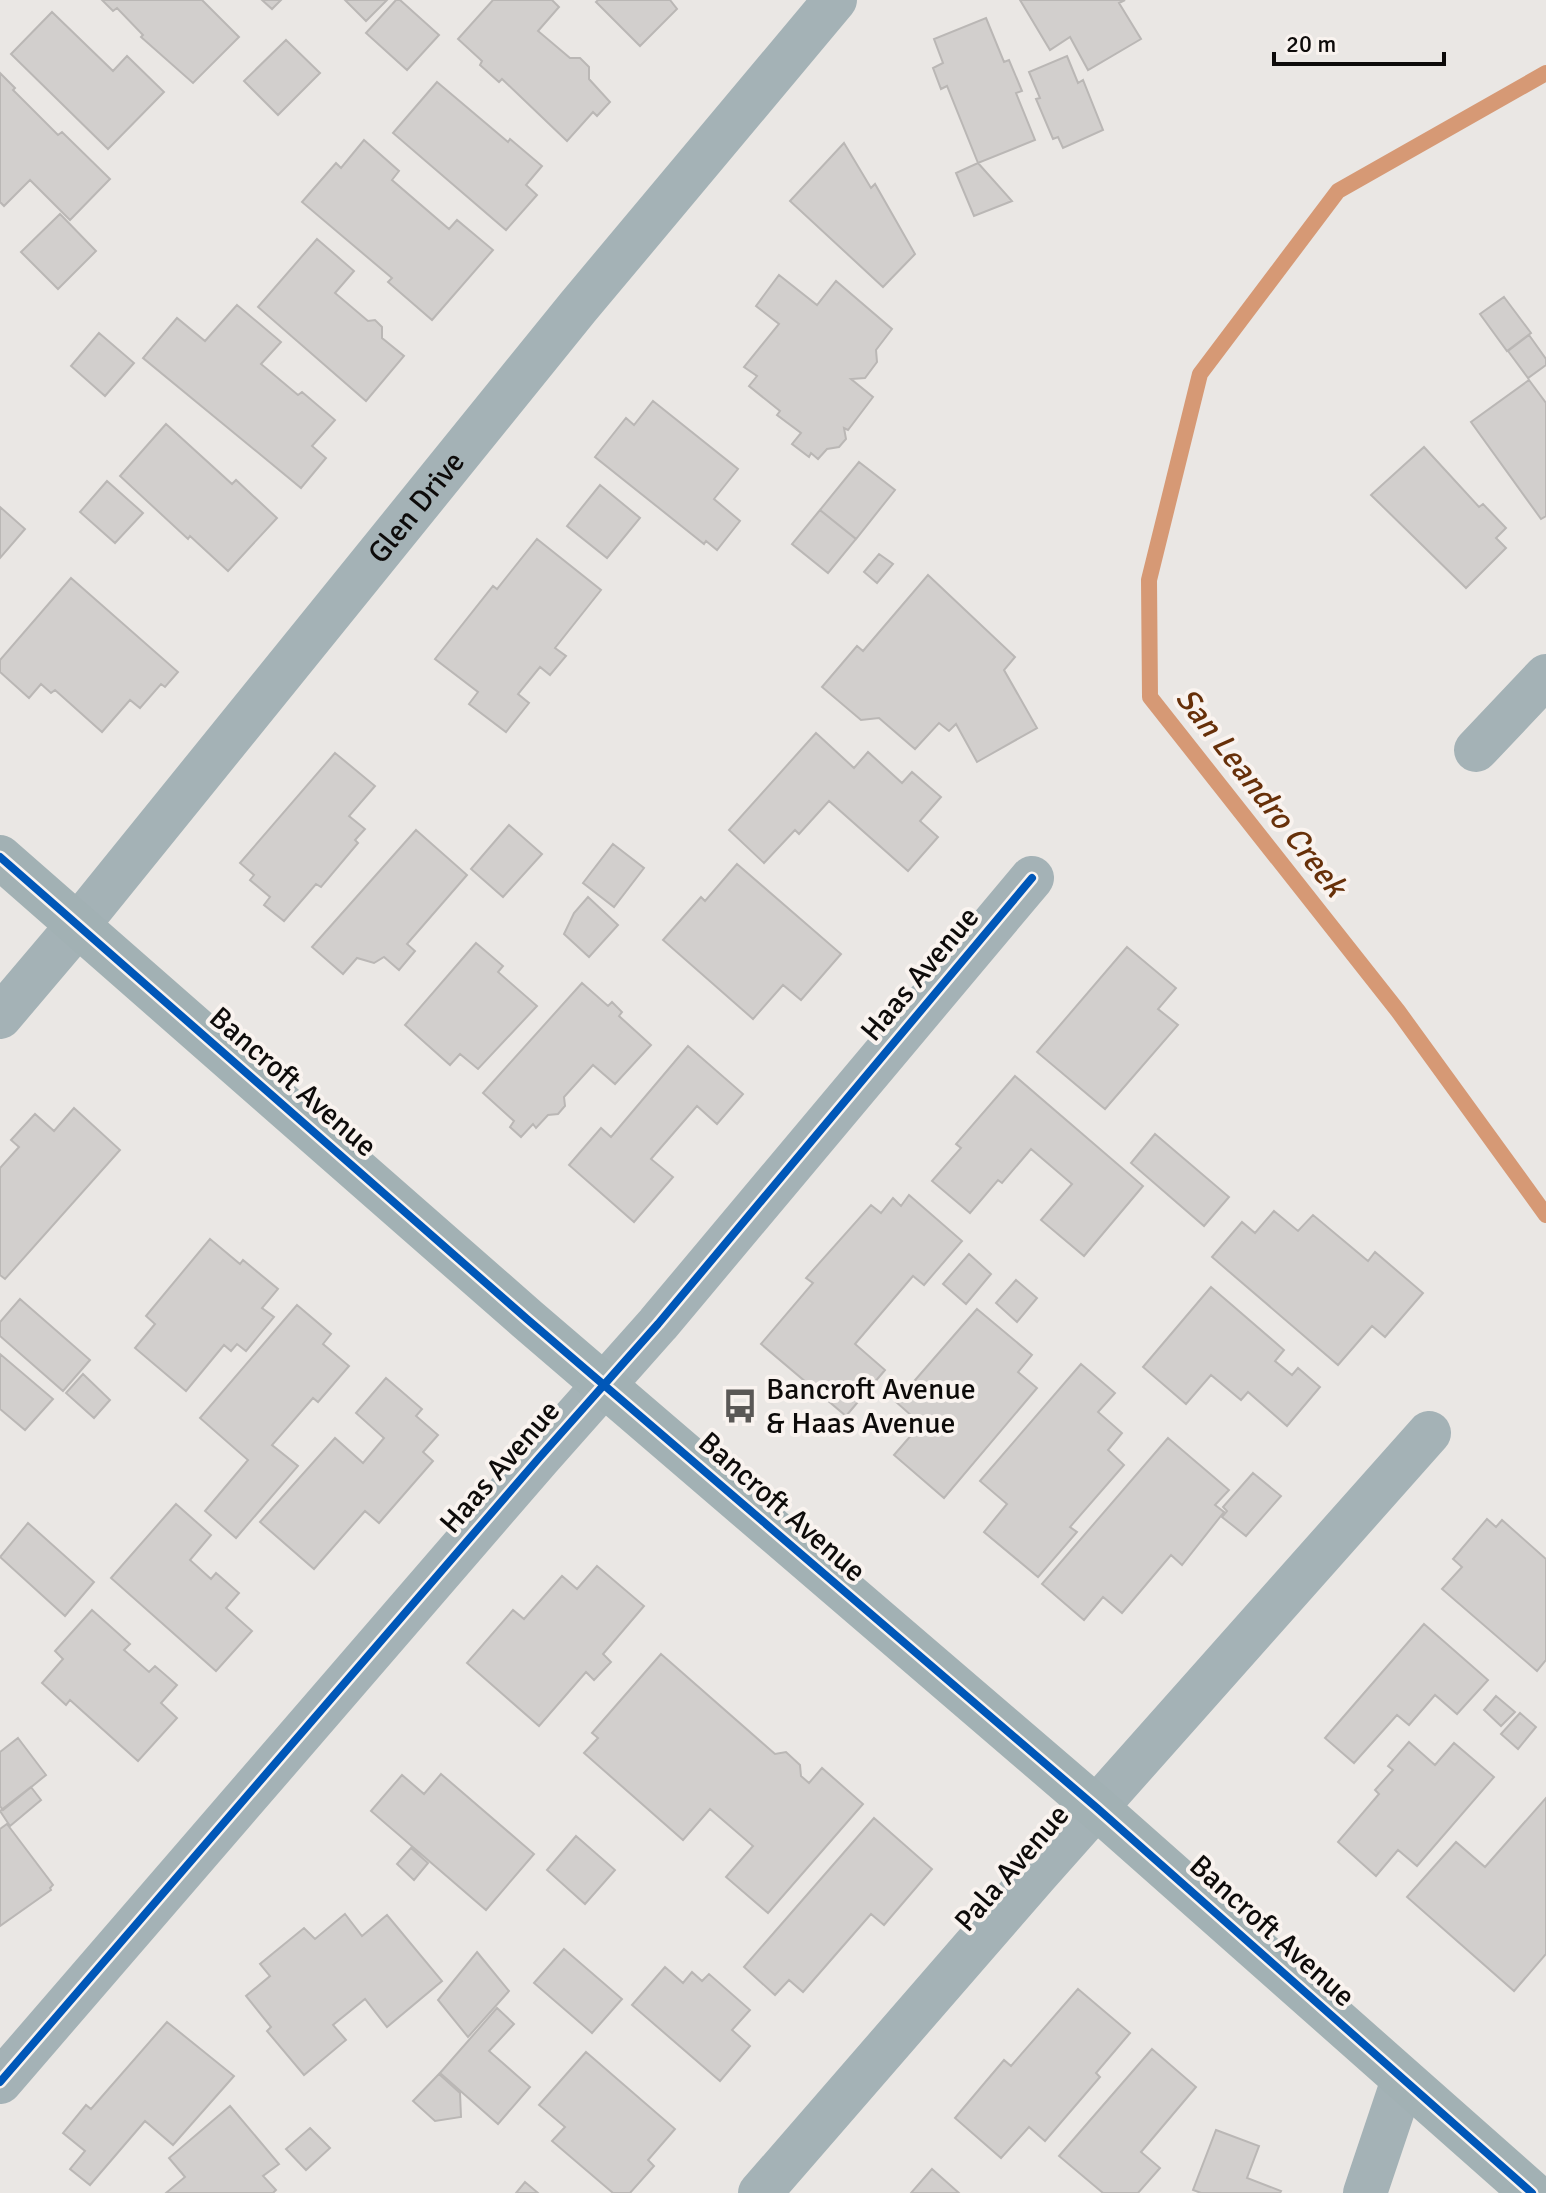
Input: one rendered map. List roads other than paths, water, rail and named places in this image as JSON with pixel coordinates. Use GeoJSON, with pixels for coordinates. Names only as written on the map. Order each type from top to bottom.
{"type":"FeatureCollection","features":[{"type":"Feature","properties":{"kind":"main road","name":"Bancroft Avenue"},"geometry":{"type":"LineString","coordinates":[[0,857],[604,1385],[1097,1808],[1532,2193]]}},
{"type":"Feature","properties":{"kind":"street","name":"Glen Drive"},"geometry":{"type":"LineString","coordinates":[[0,1017],[78,925],[578,307],[835,0]]}},
{"type":"Feature","properties":{"kind":"street"},"geometry":{"type":"LineString","coordinates":[[1476,750],[1546,676]]}},
{"type":"Feature","properties":{"kind":"street","name":"Haas Avenue"},"geometry":{"type":"LineString","coordinates":[[0,2082],[668,1312],[1032,878]]}},
{"type":"Feature","properties":{"kind":"street","name":"Pala Avenue"},"geometry":{"type":"LineString","coordinates":[[760,2193],[1429,1433]]}},
{"type":"Feature","properties":{"kind":"street"},"geometry":{"type":"LineString","coordinates":[[1365,2193],[1403,2080]]}},
{"type":"Feature","properties":{"kind":"waterway","name":"San Leandro Creek"},"geometry":{"type":"LineString","coordinates":[[1546,73],[1338,191],[1200,374],[1149,580],[1150,697],[1398,1011],[1546,1215]]}},
{"type":"Feature","properties":{"kind":"place","name":"Bancroft Avenue & Haas Avenue"},"geometry":{"type":"Point","coordinates":[740,1406]}}]}
